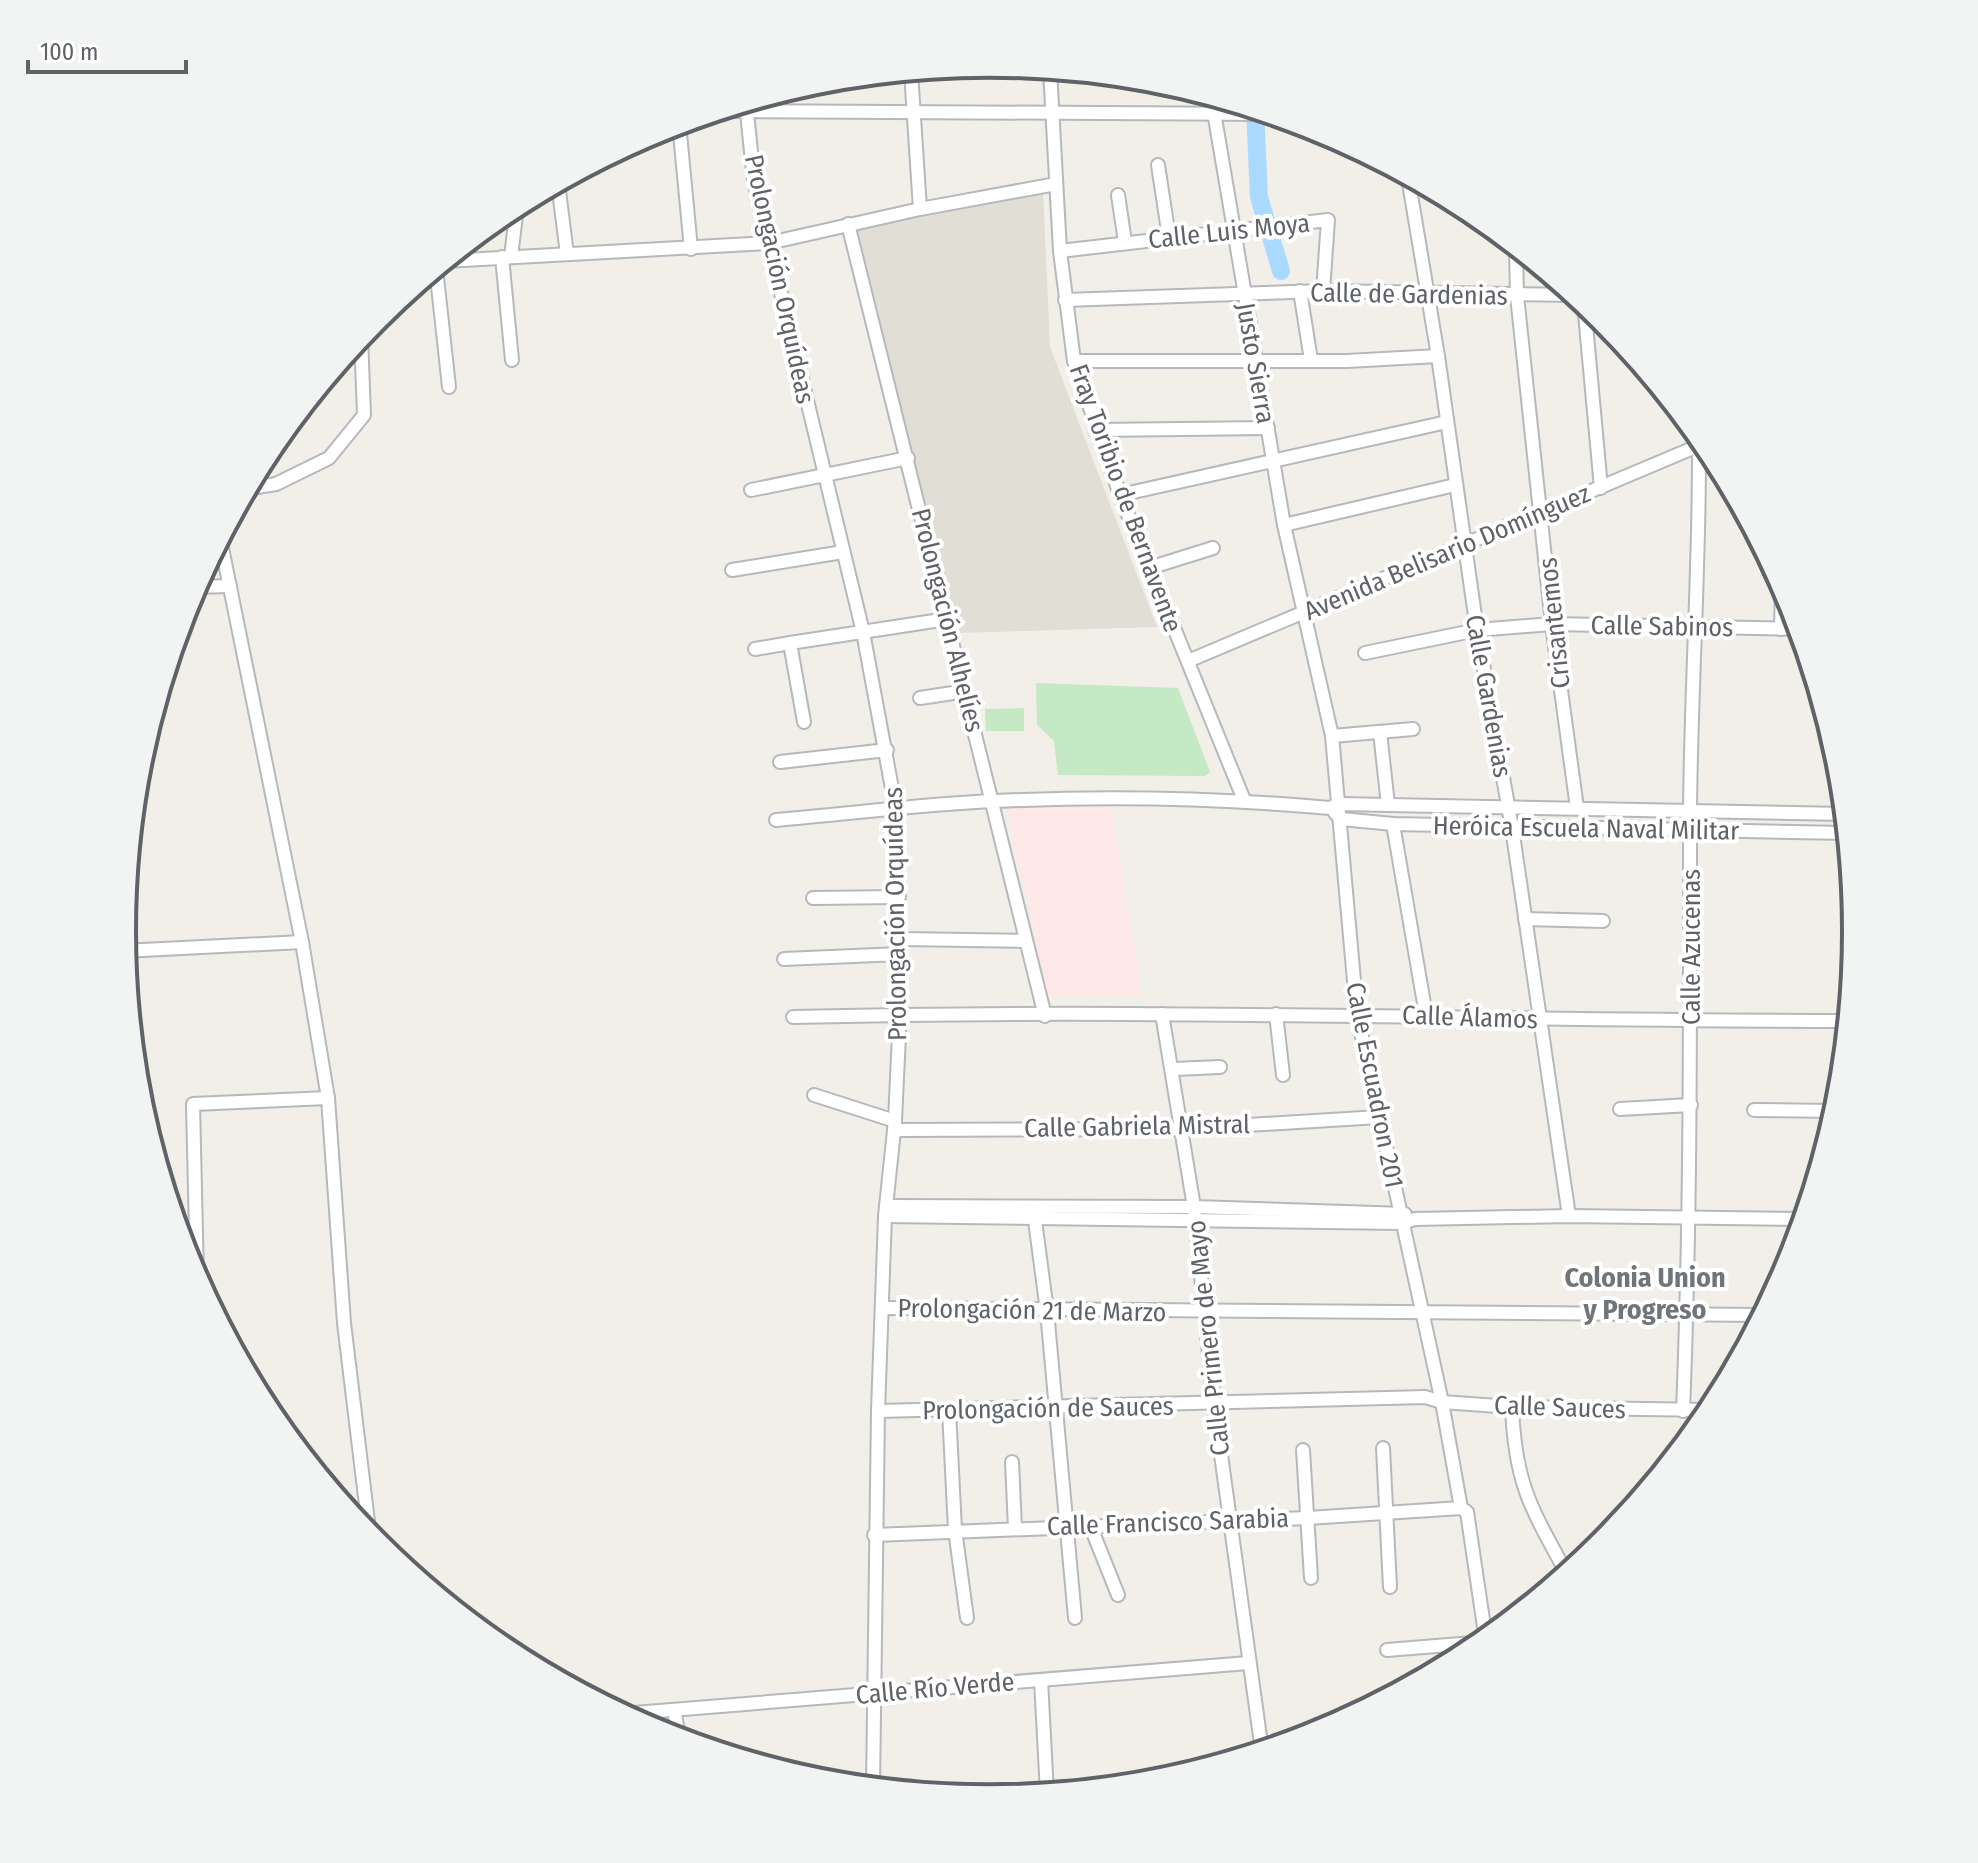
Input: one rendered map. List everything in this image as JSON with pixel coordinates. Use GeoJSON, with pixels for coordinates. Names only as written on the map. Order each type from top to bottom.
{"type":"FeatureCollection","features":[{"type":"Feature","properties":{"kind":"street","name":"Fray Toribio de Bernavente"},"geometry":{"type":"LineString","coordinates":[[1050,80],[1060,251],[1074,361],[1095,430],[1120,495],[1244,800]]}},
{"type":"Feature","properties":{"kind":"street"},"geometry":{"type":"LineString","coordinates":[[912,82],[920,209]]}},
{"type":"Feature","properties":{"kind":"street"},"geometry":{"type":"LineString","coordinates":[[765,108],[914,115],[1228,112]]}},
{"type":"Feature","properties":{"kind":"street","name":"Justo Sierra"},"geometry":{"type":"LineString","coordinates":[[1214,112],[1284,525],[1302,613]]}},
{"type":"Feature","properties":{"kind":"street","name":"Prolongación Orquídeas"},"geometry":{"type":"LineString","coordinates":[[748,113],[754,181],[863,632],[896,810],[900,1014],[895,1126],[886,1211],[878,1411],[873,1777]]}},
{"type":"Feature","properties":{"kind":"street"},"geometry":{"type":"LineString","coordinates":[[680,136],[691,249]]}},
{"type":"Feature","properties":{"kind":"street"},"geometry":{"type":"LineString","coordinates":[[1158,165],[1169,237]]}},
{"type":"Feature","properties":{"kind":"street"},"geometry":{"type":"LineString","coordinates":[[462,260],[769,243],[920,209],[1056,184]]}},
{"type":"Feature","properties":{"kind":"street","name":"Calle Gardenias"},"geometry":{"type":"LineString","coordinates":[[1410,189],[1438,356],[1477,630],[1512,828],[1569,1216]]}},
{"type":"Feature","properties":{"kind":"street"},"geometry":{"type":"LineString","coordinates":[[559,194],[567,254]]}},
{"type":"Feature","properties":{"kind":"street"},"geometry":{"type":"LineString","coordinates":[[1118,195],[1125,242]]}},
{"type":"Feature","properties":{"kind":"street","name":"Calle Luis Moya"},"geometry":{"type":"LineString","coordinates":[[1060,251],[1328,220],[1323,291]]}},
{"type":"Feature","properties":{"kind":"street"},"geometry":{"type":"LineString","coordinates":[[512,360],[506,257],[514,223]]}},
{"type":"Feature","properties":{"kind":"street","name":"Prolongación Alhelíes"},"geometry":{"type":"LineString","coordinates":[[848,224],[1045,1016]]}},
{"type":"Feature","properties":{"kind":"street","name":"Crisantemos"},"geometry":{"type":"LineString","coordinates":[[1516,260],[1517,296],[1552,624],[1577,808]]}},
{"type":"Feature","properties":{"kind":"street"},"geometry":{"type":"LineString","coordinates":[[437,280],[449,387]]}},
{"type":"Feature","properties":{"kind":"street"},"geometry":{"type":"LineString","coordinates":[[1300,291],[1311,360]]}},
{"type":"Feature","properties":{"kind":"street","name":"Calle de Gardenias"},"geometry":{"type":"LineString","coordinates":[[1065,300],[1300,291],[1558,295]]}},
{"type":"Feature","properties":{"kind":"street"},"geometry":{"type":"LineString","coordinates":[[1586,321],[1601,488]]}},
{"type":"Feature","properties":{"kind":"street"},"geometry":{"type":"LineString","coordinates":[[261,486],[276,484],[329,458],[364,415],[362,353]]}},
{"type":"Feature","properties":{"kind":"street"},"geometry":{"type":"LineString","coordinates":[[1074,361],[1438,356]]}},
{"type":"Feature","properties":{"kind":"street"},"geometry":{"type":"LineString","coordinates":[[1120,495],[1447,422]]}},
{"type":"Feature","properties":{"kind":"street"},"geometry":{"type":"LineString","coordinates":[[1095,430],[1268,428]]}},
{"type":"Feature","properties":{"kind":"street","name":"Avenida Belisario Domínguez"},"geometry":{"type":"LineString","coordinates":[[1188,661],[1464,542],[1601,488],[1692,447]]}},
{"type":"Feature","properties":{"kind":"street"},"geometry":{"type":"LineString","coordinates":[[751,490],[908,458]]}},
{"type":"Feature","properties":{"kind":"street","name":"Calle Azucenas"},"geometry":{"type":"LineString","coordinates":[[1683,1411],[1692,1021],[1690,811],[1701,461]]}},
{"type":"Feature","properties":{"kind":"street"},"geometry":{"type":"LineString","coordinates":[[1284,525],[1455,485]]}},
{"type":"Feature","properties":{"kind":"street"},"geometry":{"type":"LineString","coordinates":[[1149,568],[1213,548]]}},
{"type":"Feature","properties":{"kind":"street"},"geometry":{"type":"LineString","coordinates":[[732,570],[843,552]]}},
{"type":"Feature","properties":{"kind":"street"},"geometry":{"type":"LineString","coordinates":[[224,555],[302,942],[328,1098],[344,1323],[367,1516]]}},
{"type":"Feature","properties":{"kind":"street"},"geometry":{"type":"LineString","coordinates":[[209,587],[230,586]]}},
{"type":"Feature","properties":{"kind":"street"},"geometry":{"type":"LineString","coordinates":[[1302,613],[1332,736],[1334,806],[1341,819]]}},
{"type":"Feature","properties":{"kind":"street"},"geometry":{"type":"LineString","coordinates":[[1781,614],[1781,629]]}},
{"type":"Feature","properties":{"kind":"street"},"geometry":{"type":"LineString","coordinates":[[755,649],[947,619]]}},
{"type":"Feature","properties":{"kind":"street","name":"Calle Sabinos"},"geometry":{"type":"LineString","coordinates":[[1365,653],[1477,630],[1552,624],[1787,629]]}},
{"type":"Feature","properties":{"kind":"street"},"geometry":{"type":"LineString","coordinates":[[790,643],[804,722]]}},
{"type":"Feature","properties":{"kind":"street"},"geometry":{"type":"LineString","coordinates":[[920,698],[966,691]]}},
{"type":"Feature","properties":{"kind":"street"},"geometry":{"type":"LineString","coordinates":[[1332,736],[1413,729]]}},
{"type":"Feature","properties":{"kind":"street"},"geometry":{"type":"LineString","coordinates":[[1380,732],[1388,805]]}},
{"type":"Feature","properties":{"kind":"street"},"geometry":{"type":"LineString","coordinates":[[780,762],[887,750]]}},
{"type":"Feature","properties":{"kind":"street","name":"Heróica Escuela Naval Militar"},"geometry":{"type":"LineString","coordinates":[[776,820],[993,801],[1244,800],[1334,806],[1834,814]]}},
{"type":"Feature","properties":{"kind":"street","name":"Heróica Escuela Naval Militar"},"geometry":{"type":"LineString","coordinates":[[1341,819],[1512,828],[1836,833]]}},
{"type":"Feature","properties":{"kind":"street","name":"Calle Escuadron 201"},"geometry":{"type":"LineString","coordinates":[[1341,819],[1357,1014],[1442,1402],[1461,1508],[1467,1512],[1484,1626]]}},
{"type":"Feature","properties":{"kind":"street"},"geometry":{"type":"LineString","coordinates":[[1393,824],[1426,1015]]}},
{"type":"Feature","properties":{"kind":"street"},"geometry":{"type":"LineString","coordinates":[[813,898],[899,897]]}},
{"type":"Feature","properties":{"kind":"street"},"geometry":{"type":"LineString","coordinates":[[1525,919],[1603,921]]}},
{"type":"Feature","properties":{"kind":"street"},"geometry":{"type":"LineString","coordinates":[[900,939],[1026,941]]}},
{"type":"Feature","properties":{"kind":"street"},"geometry":{"type":"LineString","coordinates":[[136,950],[302,942]]}},
{"type":"Feature","properties":{"kind":"street"},"geometry":{"type":"LineString","coordinates":[[784,959],[900,954]]}},
{"type":"Feature","properties":{"kind":"street","name":"Calle Álamos"},"geometry":{"type":"LineString","coordinates":[[793,1017],[900,1014],[1357,1014],[1837,1021]]}},
{"type":"Feature","properties":{"kind":"street","name":"Calle Primero de Mayo"},"geometry":{"type":"LineString","coordinates":[[1162,1014],[1174,1069],[1195,1214],[1214,1404],[1260,1741]]}},
{"type":"Feature","properties":{"kind":"street"},"geometry":{"type":"LineString","coordinates":[[1276,1014],[1283,1075]]}},
{"type":"Feature","properties":{"kind":"street"},"geometry":{"type":"LineString","coordinates":[[1174,1069],[1220,1067]]}},
{"type":"Feature","properties":{"kind":"street","name":"Calle Gabriela Mistral"},"geometry":{"type":"LineString","coordinates":[[814,1095],[895,1126],[1183,1129],[1379,1117]]}},
{"type":"Feature","properties":{"kind":"street"},"geometry":{"type":"LineString","coordinates":[[196,1248],[193,1104],[328,1098]]}},
{"type":"Feature","properties":{"kind":"street"},"geometry":{"type":"LineString","coordinates":[[1620,1109],[1691,1105]]}},
{"type":"Feature","properties":{"kind":"street"},"geometry":{"type":"LineString","coordinates":[[1754,1110],[1823,1111]]}},
{"type":"Feature","properties":{"kind":"street"},"geometry":{"type":"LineString","coordinates":[[886,1211],[1415,1219],[1569,1216],[1792,1219]]}},
{"type":"Feature","properties":{"kind":"street"},"geometry":{"type":"LineString","coordinates":[[1034,1212],[1047,1311],[1075,1618]]}},
{"type":"Feature","properties":{"kind":"street","name":"Prolongación 21 de Marzo"},"geometry":{"type":"LineString","coordinates":[[882,1308],[1751,1315]]}},
{"type":"Feature","properties":{"kind":"street","name":"Prolongación de Sauces"},"geometry":{"type":"LineString","coordinates":[[878,1411],[1409,1397]]}},
{"type":"Feature","properties":{"kind":"street","name":"Calle Sauces"},"geometry":{"type":"LineString","coordinates":[[1409,1397],[1512,1407],[1696,1411]]}},
{"type":"Feature","properties":{"kind":"street"},"geometry":{"type":"LineString","coordinates":[[1512,1407],[1513,1446],[1521,1482],[1532,1513],[1561,1564]]}},
{"type":"Feature","properties":{"kind":"street"},"geometry":{"type":"LineString","coordinates":[[949,1410],[955,1530],[967,1618]]}},
{"type":"Feature","properties":{"kind":"street"},"geometry":{"type":"LineString","coordinates":[[1383,1448],[1390,1587]]}},
{"type":"Feature","properties":{"kind":"street"},"geometry":{"type":"LineString","coordinates":[[1303,1450],[1311,1578]]}},
{"type":"Feature","properties":{"kind":"street"},"geometry":{"type":"LineString","coordinates":[[1012,1462],[1015,1528]]}},
{"type":"Feature","properties":{"kind":"street","name":"Calle Francisco Sarabia"},"geometry":{"type":"LineString","coordinates":[[874,1535],[1308,1518],[1461,1508]]}},
{"type":"Feature","properties":{"kind":"street"},"geometry":{"type":"LineString","coordinates":[[1090,1525],[1118,1595]]}},
{"type":"Feature","properties":{"kind":"street"},"geometry":{"type":"LineString","coordinates":[[1387,1650],[1459,1643]]}},
{"type":"Feature","properties":{"kind":"street","name":"Calle Río Verde"},"geometry":{"type":"LineString","coordinates":[[645,1712],[1248,1663]]}},
{"type":"Feature","properties":{"kind":"street"},"geometry":{"type":"LineString","coordinates":[[1041,1680],[1047,1783]]}},
{"type":"Feature","properties":{"kind":"street"},"geometry":{"type":"LineString","coordinates":[[674,1710],[677,1726]]}},
{"type":"Feature","properties":{"kind":"shaded area"},"geometry":{"type":"Polygon","coordinates":[[[1043,190],[1050,347],[1157,627],[955,633],[850,227],[1043,190]]]}},
{"type":"Feature","properties":{"kind":"shaded area"},"geometry":{"type":"Polygon","coordinates":[[[1006,806],[1111,806],[1142,995],[1047,995],[1006,806]]]}},
{"type":"Feature","properties":{"kind":"green space"},"geometry":{"type":"Polygon","coordinates":[[[1036,683],[1178,688],[1210,772],[1205,776],[1058,775],[1054,741],[1037,725],[1036,683]]]}},
{"type":"Feature","properties":{"kind":"green space"},"geometry":{"type":"Polygon","coordinates":[[[1024,708],[1024,731],[986,731],[985,709],[1024,708]]]}},
{"type":"Feature","properties":{"kind":"waterway"},"geometry":{"type":"LineString","coordinates":[[1255,121],[1259,197],[1281,271]]}},
{"type":"Feature","properties":{"kind":"district","name":"Colonia Union y Progreso"},"geometry":{"type":"Point","coordinates":[1645,1293]}}]}
